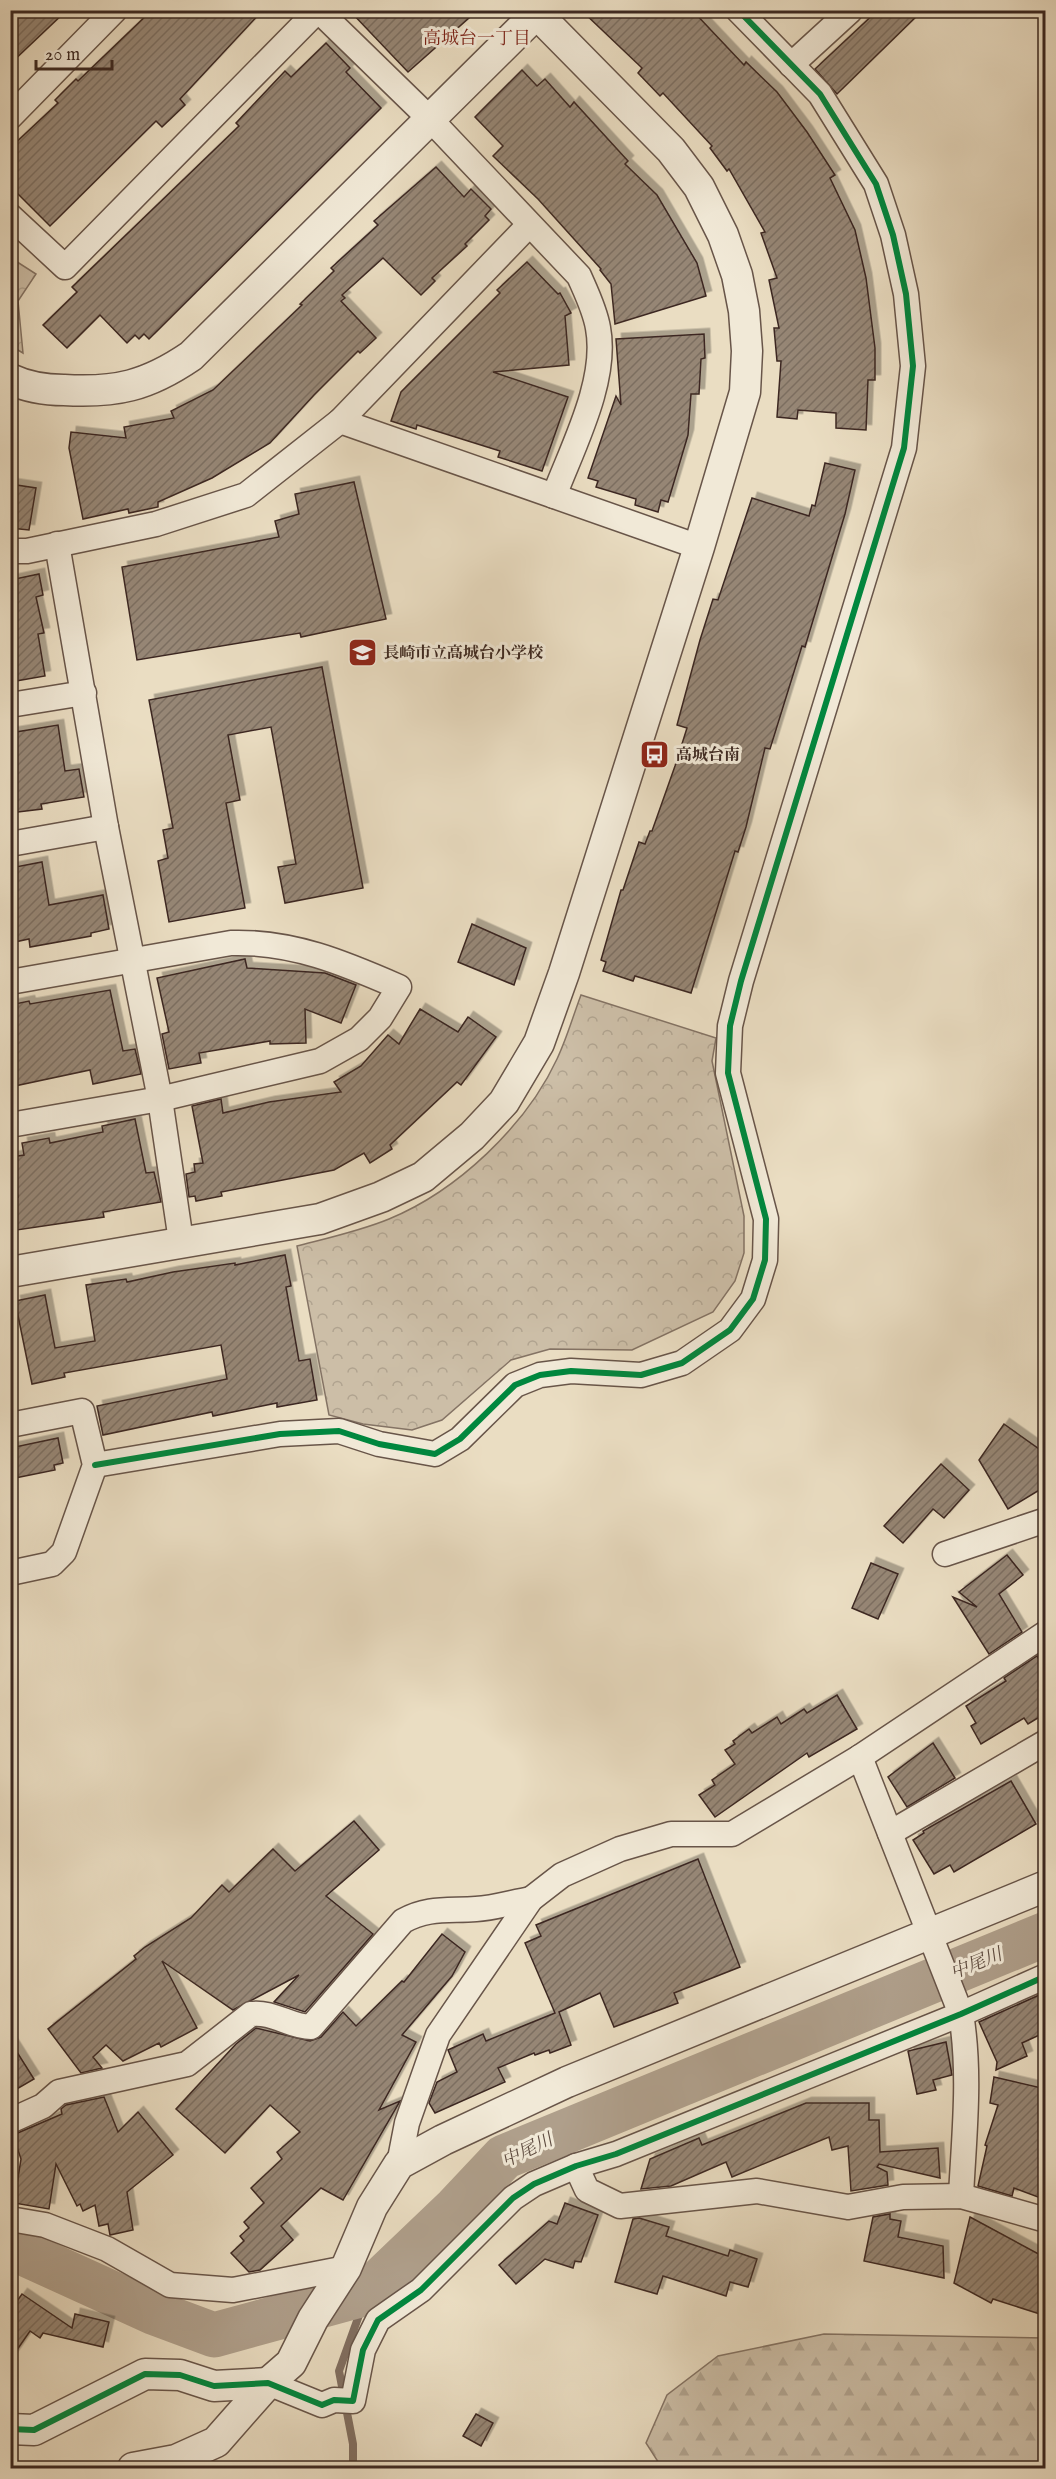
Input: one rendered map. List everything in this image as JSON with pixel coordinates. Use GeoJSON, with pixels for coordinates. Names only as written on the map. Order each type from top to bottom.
{"type":"FeatureCollection","features":[{"type":"Feature","properties":{"kind":"street"},"geometry":{"type":"LineString","coordinates":[[10,117],[115,10]]}},
{"type":"Feature","properties":{"kind":"street"},"geometry":{"type":"LineString","coordinates":[[10,216],[65,267],[318,10],[431,120],[579,276],[598,328],[598,360],[593,392],[554,496]]}},
{"type":"Feature","properties":{"kind":"street"},"geometry":{"type":"LineString","coordinates":[[95,1465],[280,1434],[306,1432],[339,1431],[379,1444],[435,1454],[460,1439],[515,1385],[540,1375],[571,1371],[641,1375],[682,1363],[730,1330],[753,1299],[765,1260],[766,1219],[752,1156],[733,1100],[728,1073],[730,1026],[741,981],[903,448],[914,366],[906,294],[893,235],[876,184],[820,94],[738,10]]}},
{"type":"Feature","properties":{"kind":"street"},"geometry":{"type":"LineString","coordinates":[[791,65],[850,11]]}},
{"type":"Feature","properties":{"kind":"street"},"geometry":{"type":"LineString","coordinates":[[10,379],[44,390],[102,392],[139,384],[167,373],[209,341],[431,120],[535,12],[671,150],[699,187],[723,235],[737,275],[744,311],[747,351],[745,392],[699,547],[564,973],[539,1043],[504,1102],[472,1136],[423,1177],[381,1197],[320,1219],[10,1272]]}},
{"type":"Feature","properties":{"kind":"street"},"geometry":{"type":"LineString","coordinates":[[10,551],[27,551],[156,524],[246,495],[339,421],[530,225]]}},
{"type":"Feature","properties":{"kind":"street"},"geometry":{"type":"LineString","coordinates":[[339,421],[699,547]]}},
{"type":"Feature","properties":{"kind":"street"},"geometry":{"type":"LineString","coordinates":[[57,544],[106,827],[160,1099],[181,1241]]}},
{"type":"Feature","properties":{"kind":"street"},"geometry":{"type":"LineString","coordinates":[[10,705],[84,693]]}},
{"type":"Feature","properties":{"kind":"street"},"geometry":{"type":"LineString","coordinates":[[10,844],[106,827]]}},
{"type":"Feature","properties":{"kind":"street"},"geometry":{"type":"LineString","coordinates":[[10,982],[231,943],[256,942],[284,945],[339,961],[399,987],[380,1018],[359,1040],[320,1061],[160,1099],[10,1125]]}},
{"type":"Feature","properties":{"kind":"street"},"geometry":{"type":"LineString","coordinates":[[10,1425],[82,1411],[95,1465],[64,1552],[52,1564],[10,1573]]}},
{"type":"Feature","properties":{"kind":"street"},"geometry":{"type":"LineString","coordinates":[[945,1554],[1046,1520]]}},
{"type":"Feature","properties":{"kind":"street"},"geometry":{"type":"LineString","coordinates":[[133,2469],[176,2460],[216,2442],[268,2383],[291,2363],[312,2319],[346,2268],[372,2207],[399,2164],[406,2122],[438,2035],[531,1899],[562,1875],[620,1849],[671,1834],[732,1834],[860,1757],[1046,1633]]}},
{"type":"Feature","properties":{"kind":"street"},"geometry":{"type":"LineString","coordinates":[[890,1833],[1046,1742]]}},
{"type":"Feature","properties":{"kind":"street"},"geometry":{"type":"LineString","coordinates":[[860,1757],[961,2014],[966,2044],[961,2196]]}},
{"type":"Feature","properties":{"kind":"street"},"geometry":{"type":"LineString","coordinates":[[399,2164],[443,2140],[567,2082],[932,1940],[1046,1886]]}},
{"type":"Feature","properties":{"kind":"street"},"geometry":{"type":"LineString","coordinates":[[10,2121],[43,2106],[59,2092],[187,2064],[251,2014],[261,2013],[299,2027],[311,2027],[403,1922],[418,1913],[441,1908],[477,1909],[531,1899]]}},
{"type":"Feature","properties":{"kind":"street"},"geometry":{"type":"LineString","coordinates":[[10,2429],[34,2430],[145,2374],[180,2375],[214,2386],[268,2383],[322,2404],[343,2400],[378,2320],[421,2290],[513,2198],[534,2184],[576,2166],[616,2154],[961,2014],[1046,1976]]}},
{"type":"Feature","properties":{"kind":"street"},"geometry":{"type":"LineString","coordinates":[[576,2166],[587,2190],[620,2206],[757,2191],[849,2207],[903,2197],[961,2196],[1046,2220]]}},
{"type":"Feature","properties":{"kind":"street"},"geometry":{"type":"LineString","coordinates":[[10,2219],[45,2225],[107,2249],[170,2285],[233,2289],[346,2268]]}},
{"type":"Feature","properties":{"kind":"green space"},"geometry":{"type":"Polygon","coordinates":[[[11,258],[36,274],[18,301],[23,353],[11,346],[11,258]]]}},
{"type":"Feature","properties":{"kind":"green space"},"geometry":{"type":"Polygon","coordinates":[[[581,995],[716,1038],[712,1061],[744,1216],[744,1253],[735,1281],[713,1312],[632,1350],[550,1349],[511,1360],[442,1420],[412,1430],[363,1424],[329,1415],[297,1246],[367,1227],[414,1207],[440,1192],[487,1154],[508,1132],[544,1084],[561,1051],[581,995]]]}},
{"type":"Feature","properties":{"kind":"green space"},"geometry":{"type":"Polygon","coordinates":[[[824,2334],[1045,2338],[1045,2468],[662,2468],[646,2443],[667,2395],[718,2356],[824,2334]]]}},
{"type":"Feature","properties":{"kind":"building"},"geometry":{"type":"Polygon","coordinates":[[[18,10],[67,10],[10,64],[10,18],[18,10]]]}},
{"type":"Feature","properties":{"kind":"building"},"geometry":{"type":"Polygon","coordinates":[[[152,10],[263,10],[180,99],[185,105],[162,127],[156,121],[50,226],[10,186],[10,148],[58,103],[55,100],[76,79],[78,81],[152,10]]]}},
{"type":"Feature","properties":{"kind":"building"},"geometry":{"type":"Polygon","coordinates":[[[349,10],[478,10],[408,72],[349,10]]]}},
{"type":"Feature","properties":{"kind":"building"},"geometry":{"type":"Polygon","coordinates":[[[581,10],[692,10],[744,65],[746,62],[777,92],[807,132],[835,175],[830,178],[855,230],[866,278],[875,348],[875,380],[868,380],[866,430],[836,428],[836,413],[798,410],[797,419],[777,417],[781,361],[777,361],[774,328],[779,328],[769,280],[777,278],[761,233],[765,232],[729,169],[727,171],[710,148],[712,146],[663,93],[660,96],[638,73],[642,68],[581,10]]]}},
{"type":"Feature","properties":{"kind":"building"},"geometry":{"type":"Polygon","coordinates":[[[878,10],[923,10],[837,94],[815,69],[878,10]]]}},
{"type":"Feature","properties":{"kind":"building"},"geometry":{"type":"Polygon","coordinates":[[[326,43],[350,68],[346,72],[381,108],[149,339],[144,334],[139,339],[135,335],[127,343],[100,315],[67,348],[43,325],[77,292],[72,287],[239,126],[236,123],[285,71],[291,77],[326,43]]]}},
{"type":"Feature","properties":{"kind":"building"},"geometry":{"type":"Polygon","coordinates":[[[522,70],[537,86],[545,79],[570,107],[574,102],[628,161],[625,164],[657,195],[697,263],[706,296],[615,324],[611,284],[601,269],[538,199],[493,156],[503,146],[475,117],[522,70]]]}},
{"type":"Feature","properties":{"kind":"building"},"geometry":{"type":"Polygon","coordinates":[[[436,167],[464,197],[471,189],[491,209],[485,216],[489,220],[465,244],[467,246],[432,278],[435,281],[421,295],[383,258],[342,295],[345,298],[341,301],[376,338],[360,353],[358,351],[270,443],[212,478],[158,502],[158,507],[129,513],[128,509],[83,519],[69,448],[71,432],[126,438],[124,427],[174,418],[171,411],[213,390],[302,305],[300,304],[334,271],[331,268],[378,225],[374,221],[436,167]]]}},
{"type":"Feature","properties":{"kind":"building"},"geometry":{"type":"Polygon","coordinates":[[[527,262],[558,294],[560,293],[571,313],[565,316],[569,365],[493,372],[568,397],[542,471],[498,457],[500,451],[417,425],[416,429],[391,421],[401,392],[500,293],[497,290],[527,262]]]}},
{"type":"Feature","properties":{"kind":"building"},"geometry":{"type":"Polygon","coordinates":[[[704,334],[705,358],[701,359],[699,394],[691,394],[688,435],[668,502],[661,500],[658,512],[635,505],[636,499],[596,487],[598,481],[588,478],[616,396],[621,405],[616,339],[704,334]]]}},
{"type":"Feature","properties":{"kind":"building"},"geometry":{"type":"Polygon","coordinates":[[[825,463],[855,470],[845,514],[805,647],[802,646],[770,749],[765,748],[746,827],[738,852],[735,851],[691,993],[635,976],[633,981],[603,971],[606,962],[601,960],[621,890],[623,890],[639,842],[645,844],[652,831],[675,766],[687,728],[677,725],[700,640],[713,599],[718,600],[752,498],[809,516],[812,505],[815,506],[825,463]]]}},
{"type":"Feature","properties":{"kind":"building"},"geometry":{"type":"Polygon","coordinates":[[[354,482],[386,619],[301,637],[300,633],[137,660],[122,567],[279,537],[275,521],[299,514],[295,494],[354,482]]]}},
{"type":"Feature","properties":{"kind":"building"},"geometry":{"type":"Polygon","coordinates":[[[10,484],[36,488],[29,530],[10,528],[10,484]]]}},
{"type":"Feature","properties":{"kind":"building"},"geometry":{"type":"Polygon","coordinates":[[[39,574],[43,595],[36,597],[44,633],[38,634],[45,676],[10,682],[10,580],[39,574]]]}},
{"type":"Feature","properties":{"kind":"building"},"geometry":{"type":"Polygon","coordinates":[[[322,667],[363,888],[285,903],[278,867],[296,864],[271,727],[228,735],[240,800],[226,803],[245,908],[169,922],[158,861],[168,858],[163,830],[173,828],[149,700],[322,667]]]}},
{"type":"Feature","properties":{"kind":"building"},"geometry":{"type":"Polygon","coordinates":[[[58,725],[65,771],[79,769],[84,797],[41,804],[42,809],[10,813],[10,733],[58,725]]]}},
{"type":"Feature","properties":{"kind":"building"},"geometry":{"type":"Polygon","coordinates":[[[42,862],[49,905],[103,895],[109,929],[91,933],[91,936],[30,947],[29,939],[10,943],[10,868],[42,862]]]}},
{"type":"Feature","properties":{"kind":"building"},"geometry":{"type":"Polygon","coordinates":[[[472,924],[526,948],[514,985],[458,962],[472,924]]]}},
{"type":"Feature","properties":{"kind":"building"},"geometry":{"type":"Polygon","coordinates":[[[245,959],[247,968],[325,973],[356,985],[341,1023],[305,1009],[306,1043],[270,1044],[270,1041],[199,1053],[201,1063],[169,1069],[162,1034],[169,1032],[157,978],[245,959]]]}},
{"type":"Feature","properties":{"kind":"building"},"geometry":{"type":"Polygon","coordinates":[[[110,990],[123,1051],[135,1049],[141,1074],[93,1084],[90,1070],[10,1087],[10,1005],[29,1001],[30,1004],[110,990]]]}},
{"type":"Feature","properties":{"kind":"building"},"geometry":{"type":"Polygon","coordinates":[[[420,1009],[458,1032],[468,1017],[496,1037],[461,1085],[457,1082],[390,1145],[392,1149],[370,1163],[364,1153],[334,1170],[221,1192],[222,1196],[196,1201],[195,1196],[189,1197],[186,1174],[195,1172],[194,1164],[203,1163],[192,1106],[221,1099],[223,1113],[269,1102],[341,1092],[334,1082],[361,1066],[388,1035],[399,1044],[420,1009]]]}},
{"type":"Feature","properties":{"kind":"building"},"geometry":{"type":"Polygon","coordinates":[[[135,1119],[146,1173],[154,1172],[161,1202],[103,1212],[104,1217],[10,1231],[10,1198],[18,1197],[11,1157],[24,1155],[22,1143],[49,1138],[50,1143],[103,1132],[102,1126],[135,1119]]]}},
{"type":"Feature","properties":{"kind":"building"},"geometry":{"type":"Polygon","coordinates":[[[285,1255],[291,1286],[286,1287],[299,1361],[310,1359],[317,1400],[277,1407],[277,1403],[213,1416],[212,1412],[103,1435],[97,1406],[227,1379],[221,1345],[64,1373],[65,1377],[32,1384],[15,1301],[45,1295],[55,1348],[95,1341],[86,1285],[126,1279],[127,1282],[173,1272],[235,1263],[235,1265],[285,1255]]]}},
{"type":"Feature","properties":{"kind":"building"},"geometry":{"type":"Polygon","coordinates":[[[1004,1424],[1046,1454],[1046,1486],[1008,1509],[979,1460],[1004,1424]]]}},
{"type":"Feature","properties":{"kind":"building"},"geometry":{"type":"Polygon","coordinates":[[[58,1438],[63,1463],[54,1465],[55,1470],[10,1479],[10,1448],[58,1438]]]}},
{"type":"Feature","properties":{"kind":"building"},"geometry":{"type":"Polygon","coordinates":[[[941,1464],[969,1490],[944,1518],[933,1509],[903,1543],[884,1526],[941,1464]]]}},
{"type":"Feature","properties":{"kind":"building"},"geometry":{"type":"Polygon","coordinates":[[[1007,1555],[1023,1575],[999,1594],[1022,1632],[989,1654],[953,1597],[977,1607],[959,1592],[1007,1555]]]}},
{"type":"Feature","properties":{"kind":"building"},"geometry":{"type":"Polygon","coordinates":[[[871,1563],[898,1574],[878,1619],[852,1608],[871,1563]]]}},
{"type":"Feature","properties":{"kind":"building"},"geometry":{"type":"Polygon","coordinates":[[[1037,1656],[1046,1670],[1046,1713],[1028,1724],[1024,1718],[981,1744],[971,1726],[976,1723],[966,1706],[1006,1681],[1004,1678],[1037,1656]]]}},
{"type":"Feature","properties":{"kind":"building"},"geometry":{"type":"Polygon","coordinates":[[[837,1695],[857,1729],[809,1757],[807,1753],[715,1817],[699,1795],[715,1785],[712,1780],[735,1764],[725,1750],[735,1744],[733,1741],[749,1729],[752,1733],[777,1717],[781,1724],[804,1709],[807,1713],[837,1695]]]}},
{"type":"Feature","properties":{"kind":"building"},"geometry":{"type":"Polygon","coordinates":[[[933,1743],[955,1778],[907,1807],[888,1777],[933,1743]]]}},
{"type":"Feature","properties":{"kind":"building"},"geometry":{"type":"Polygon","coordinates":[[[1011,1781],[1036,1824],[954,1872],[950,1865],[934,1874],[913,1840],[924,1833],[923,1831],[1011,1781]]]}},
{"type":"Feature","properties":{"kind":"building"},"geometry":{"type":"Polygon","coordinates":[[[354,1821],[379,1850],[326,1896],[373,1934],[305,2012],[274,2002],[299,1975],[233,2010],[162,1961],[197,2028],[161,2047],[159,2043],[123,2061],[106,2045],[93,2057],[102,2068],[81,2073],[48,2029],[136,1959],[134,1956],[145,1947],[191,1918],[222,1885],[229,1892],[273,1849],[295,1871],[354,1821]]]}},
{"type":"Feature","properties":{"kind":"building"},"geometry":{"type":"Polygon","coordinates":[[[698,1859],[740,1967],[674,1993],[678,2003],[614,2027],[600,1993],[559,2012],[571,2045],[550,2053],[549,2050],[535,2055],[534,2053],[498,2068],[505,2082],[435,2113],[429,2103],[437,2082],[457,2072],[448,2050],[483,2034],[486,2041],[555,2013],[525,1943],[541,1936],[536,1925],[698,1859]]]}},
{"type":"Feature","properties":{"kind":"building"},"geometry":{"type":"Polygon","coordinates":[[[442,1934],[465,1952],[452,1976],[402,2035],[416,2042],[379,2110],[400,2101],[343,2200],[321,2188],[281,2226],[293,2240],[260,2270],[249,2272],[231,2253],[244,2241],[240,2236],[249,2228],[244,2222],[264,2203],[251,2188],[282,2159],[277,2152],[300,2132],[270,2105],[225,2153],[176,2109],[236,2044],[256,2028],[310,2041],[321,2037],[343,2012],[356,2026],[402,1981],[404,1982],[442,1934]]]}},
{"type":"Feature","properties":{"kind":"building"},"geometry":{"type":"Polygon","coordinates":[[[1046,1992],[1046,2032],[1022,2043],[1027,2056],[996,2070],[997,2062],[979,2022],[1046,1992]]]}},
{"type":"Feature","properties":{"kind":"building"},"geometry":{"type":"Polygon","coordinates":[[[10,2041],[34,2079],[10,2093],[10,2041]]]}},
{"type":"Feature","properties":{"kind":"building"},"geometry":{"type":"Polygon","coordinates":[[[946,2042],[952,2075],[933,2080],[936,2090],[917,2094],[908,2051],[946,2042]]]}},
{"type":"Feature","properties":{"kind":"building"},"geometry":{"type":"Polygon","coordinates":[[[994,2077],[1046,2089],[1046,2200],[1014,2188],[1012,2196],[978,2186],[987,2146],[985,2145],[998,2105],[990,2103],[994,2077]]]}},
{"type":"Feature","properties":{"kind":"building"},"geometry":{"type":"Polygon","coordinates":[[[104,2097],[118,2132],[138,2112],[173,2155],[127,2192],[133,2230],[110,2235],[108,2224],[99,2226],[95,2205],[83,2211],[80,2204],[77,2206],[56,2164],[49,2209],[14,2203],[21,2159],[13,2135],[62,2114],[61,2109],[66,2105],[104,2097]]]}},
{"type":"Feature","properties":{"kind":"building"},"geometry":{"type":"Polygon","coordinates":[[[806,2103],[869,2103],[869,2120],[879,2120],[880,2152],[938,2148],[940,2178],[879,2164],[877,2167],[887,2172],[888,2185],[851,2191],[848,2146],[832,2150],[829,2137],[732,2177],[726,2162],[671,2186],[641,2189],[650,2159],[699,2138],[702,2145],[806,2103]]]}},
{"type":"Feature","properties":{"kind":"building"},"geometry":{"type":"Polygon","coordinates":[[[565,2203],[598,2215],[581,2262],[575,2261],[573,2268],[545,2259],[516,2284],[499,2265],[549,2221],[557,2224],[565,2203]]]}},
{"type":"Feature","properties":{"kind":"building"},"geometry":{"type":"Polygon","coordinates":[[[890,2214],[890,2219],[901,2221],[898,2237],[943,2246],[944,2278],[864,2261],[873,2217],[890,2214]]]}},
{"type":"Feature","properties":{"kind":"building"},"geometry":{"type":"Polygon","coordinates":[[[970,2217],[1046,2258],[1046,2316],[993,2299],[991,2303],[954,2283],[970,2217]]]}},
{"type":"Feature","properties":{"kind":"building"},"geometry":{"type":"Polygon","coordinates":[[[639,2218],[669,2227],[666,2236],[728,2256],[730,2250],[757,2259],[748,2287],[730,2282],[726,2296],[663,2276],[657,2294],[615,2282],[633,2219],[639,2218]]]}},
{"type":"Feature","properties":{"kind":"building"},"geometry":{"type":"Polygon","coordinates":[[[22,2294],[72,2328],[75,2314],[109,2322],[103,2347],[43,2333],[40,2338],[30,2331],[10,2360],[10,2311],[22,2294]]]}},
{"type":"Feature","properties":{"kind":"building"},"geometry":{"type":"Polygon","coordinates":[[[476,2414],[493,2423],[481,2446],[463,2436],[476,2414]]]}},
{"type":"Feature","properties":{"kind":"waterway","name":"中尾川"},"geometry":{"type":"LineString","coordinates":[[10,2247],[155,2313],[214,2335],[367,2293],[456,2208],[504,2157],[1046,1934]]}},
{"type":"Feature","properties":{"kind":"waterway"},"geometry":{"type":"LineString","coordinates":[[353,2468],[353,2444],[339,2371],[367,2293]]}},
{"type":"Feature","properties":{"kind":"cycle path"},"geometry":{"type":"LineString","coordinates":[[95,1465],[280,1434],[339,1431],[379,1444],[435,1454],[460,1439],[515,1385],[540,1375],[571,1371],[641,1375],[682,1363],[730,1330],[753,1299],[765,1260],[766,1219],[728,1073],[730,1026],[741,981],[904,448],[913,366],[906,294],[893,235],[876,184],[820,94],[738,10]]}},
{"type":"Feature","properties":{"kind":"cycle path"},"geometry":{"type":"LineString","coordinates":[[10,2429],[34,2430],[145,2374],[180,2375],[214,2386],[268,2383],[322,2405],[334,2400],[353,2401],[363,2350],[378,2320],[421,2290],[513,2198],[534,2184],[576,2166],[616,2154],[961,2014],[1046,1976]]}},
{"type":"Feature","properties":{"kind":"place","name":"長崎市立高城台小学校"},"geometry":{"type":"Point","coordinates":[362,652]}},
{"type":"Feature","properties":{"kind":"place","name":"高城台南"},"geometry":{"type":"Point","coordinates":[655,754]}},
{"type":"Feature","properties":{"kind":"district","name":"高城台一丁目"},"geometry":{"type":"Point","coordinates":[477,38]}}]}
